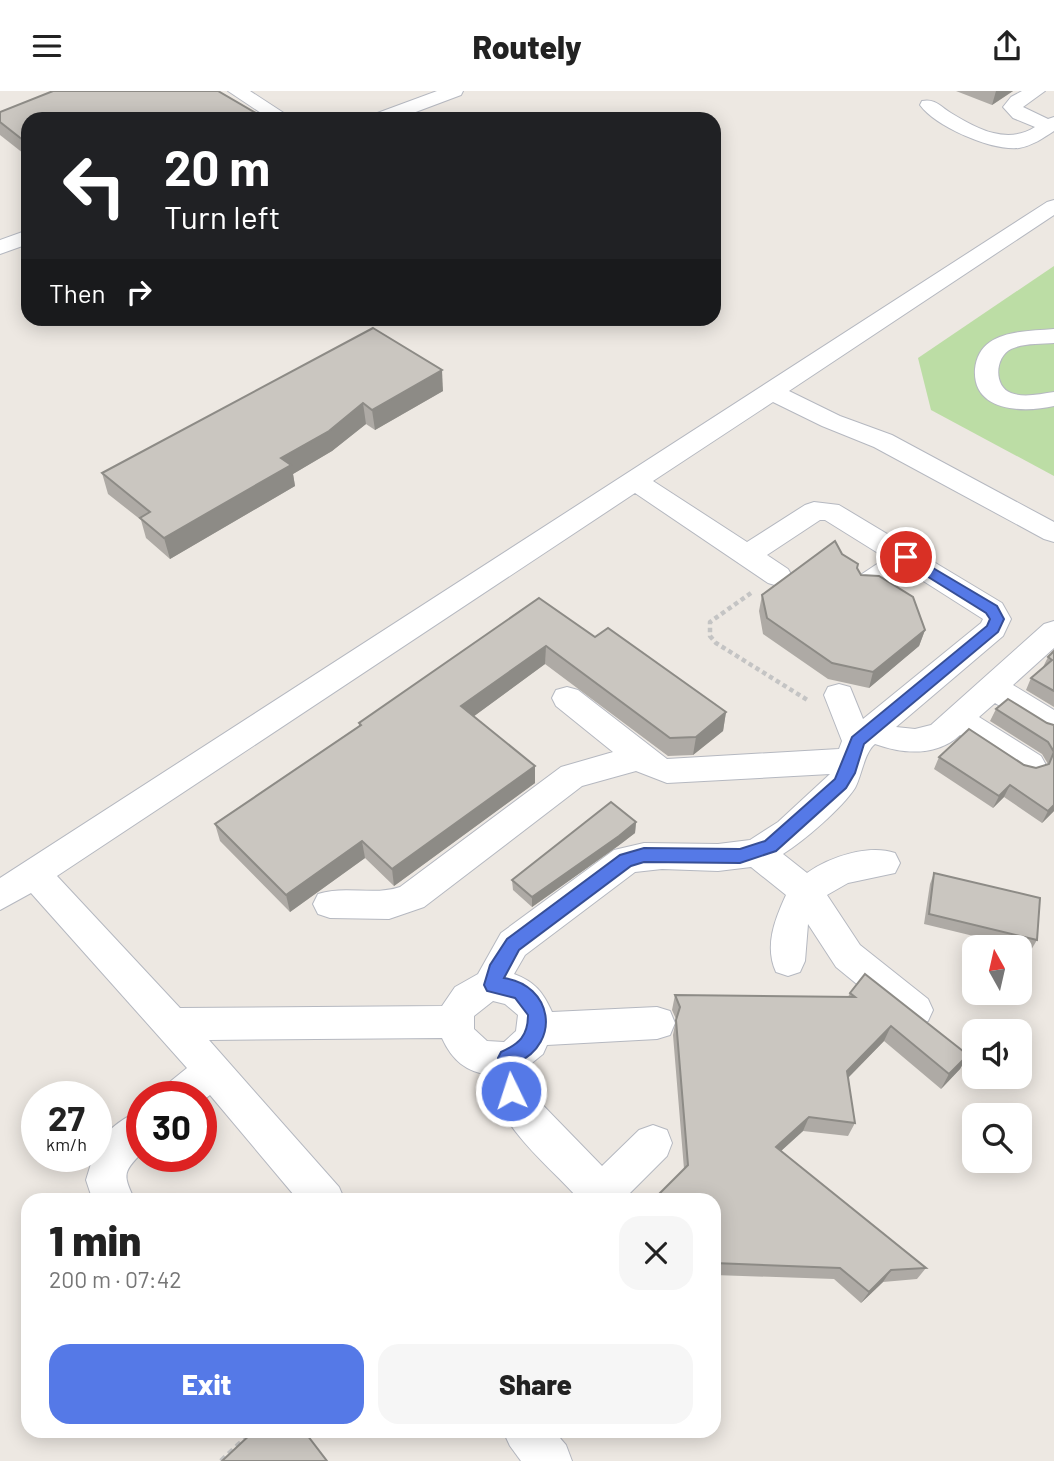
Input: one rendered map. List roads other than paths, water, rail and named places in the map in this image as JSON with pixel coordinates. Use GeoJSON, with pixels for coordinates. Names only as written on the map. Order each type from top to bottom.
{"type":"FeatureCollection","features":[{"type":"Feature","properties":{"kind":"street"},"geometry":{"type":"LineString","coordinates":[[237,91],[272,112]]}},
{"type":"Feature","properties":{"kind":"street"},"geometry":{"type":"LineString","coordinates":[[406,112],[454,91]]}},
{"type":"Feature","properties":{"kind":"street"},"geometry":{"type":"LineString","coordinates":[[1036,91],[1013,107],[1020,114],[1052,125]]}},
{"type":"Feature","properties":{"kind":"street"},"geometry":{"type":"LineString","coordinates":[[929,105],[947,119],[1006,142],[1026,139],[1052,125]]}},
{"type":"Feature","properties":{"kind":"street"},"geometry":{"type":"LineString","coordinates":[[401,112],[416,107]]}},
{"type":"Feature","properties":{"kind":"street"},"geometry":{"type":"LineString","coordinates":[[0,896],[1054,206]]}},
{"type":"Feature","properties":{"kind":"street"},"geometry":{"type":"LineString","coordinates":[[0,248],[21,239]]}},
{"type":"Feature","properties":{"kind":"street"},"geometry":{"type":"LineString","coordinates":[[1054,336],[1021,339],[1000,345],[989,357],[985,377],[986,384],[992,391],[1014,402],[1041,402],[1054,398]]}},
{"type":"Feature","properties":{"kind":"street"},"geometry":{"type":"LineString","coordinates":[[781,384],[831,421],[883,441],[1054,533]]}},
{"type":"Feature","properties":{"kind":"street"},"geometry":{"type":"LineString","coordinates":[[634,479],[778,576]]}},
{"type":"Feature","properties":{"kind":"street"},"geometry":{"type":"LineString","coordinates":[[493,985],[496,971],[513,944],[626,860],[644,855],[740,856],[756,852],[782,838],[841,783],[860,744],[993,629],[997,619],[992,610],[844,518],[830,512],[814,511],[748,555]]}},
{"type":"Feature","properties":{"kind":"street"},"geometry":{"type":"LineString","coordinates":[[869,583],[906,557]]}},
{"type":"Feature","properties":{"kind":"street"},"geometry":{"type":"LineString","coordinates":[[567,698],[652,766],[682,772],[860,744],[928,740],[942,733],[1054,631]]}},
{"type":"Feature","properties":{"kind":"street"},"geometry":{"type":"LineString","coordinates":[[993,687],[1054,725]]}},
{"type":"Feature","properties":{"kind":"street"},"geometry":{"type":"LineString","coordinates":[[842,701],[860,744]]}},
{"type":"Feature","properties":{"kind":"street"},"geometry":{"type":"LineString","coordinates":[[958,719],[1030,765]]}},
{"type":"Feature","properties":{"kind":"street"},"geometry":{"type":"LineString","coordinates":[[330,904],[400,903],[412,897],[572,776],[641,757]]}},
{"type":"Feature","properties":{"kind":"street"},"geometry":{"type":"LineString","coordinates":[[756,852],[806,891],[848,956],[915,1010]]}},
{"type":"Feature","properties":{"kind":"street"},"geometry":{"type":"LineString","coordinates":[[788,961],[786,939],[790,918],[806,891],[835,873],[858,865],[883,863]]}},
{"type":"Feature","properties":{"kind":"street"},"geometry":{"type":"LineString","coordinates":[[34,874],[172,1024],[318,1193]]}},
{"type":"Feature","properties":{"kind":"street"},"geometry":{"type":"LineString","coordinates":[[493,985],[508,987],[532,1002],[537,1015],[537,1029],[526,1047],[507,1058],[492,1060],[477,1056],[465,1047],[455,1022],[463,1001],[482,988],[493,985]]}},
{"type":"Feature","properties":{"kind":"street"},"geometry":{"type":"LineString","coordinates":[[172,1024],[455,1022]]}},
{"type":"Feature","properties":{"kind":"street"},"geometry":{"type":"LineString","coordinates":[[537,1029],[657,1023]]}},
{"type":"Feature","properties":{"kind":"street"},"geometry":{"type":"LineString","coordinates":[[507,1058],[511,1091],[519,1107],[594,1193]]}},
{"type":"Feature","properties":{"kind":"street"},"geometry":{"type":"LineString","coordinates":[[199,1081],[212,1070]]}},
{"type":"Feature","properties":{"kind":"street"},"geometry":{"type":"LineString","coordinates":[[109,1193],[105,1177],[110,1158],[126,1143]]}},
{"type":"Feature","properties":{"kind":"street"},"geometry":{"type":"LineString","coordinates":[[601,1193],[653,1143]]}},
{"type":"Feature","properties":{"kind":"street"},"geometry":{"type":"LineString","coordinates":[[531,1438],[550,1461]]}}]}
